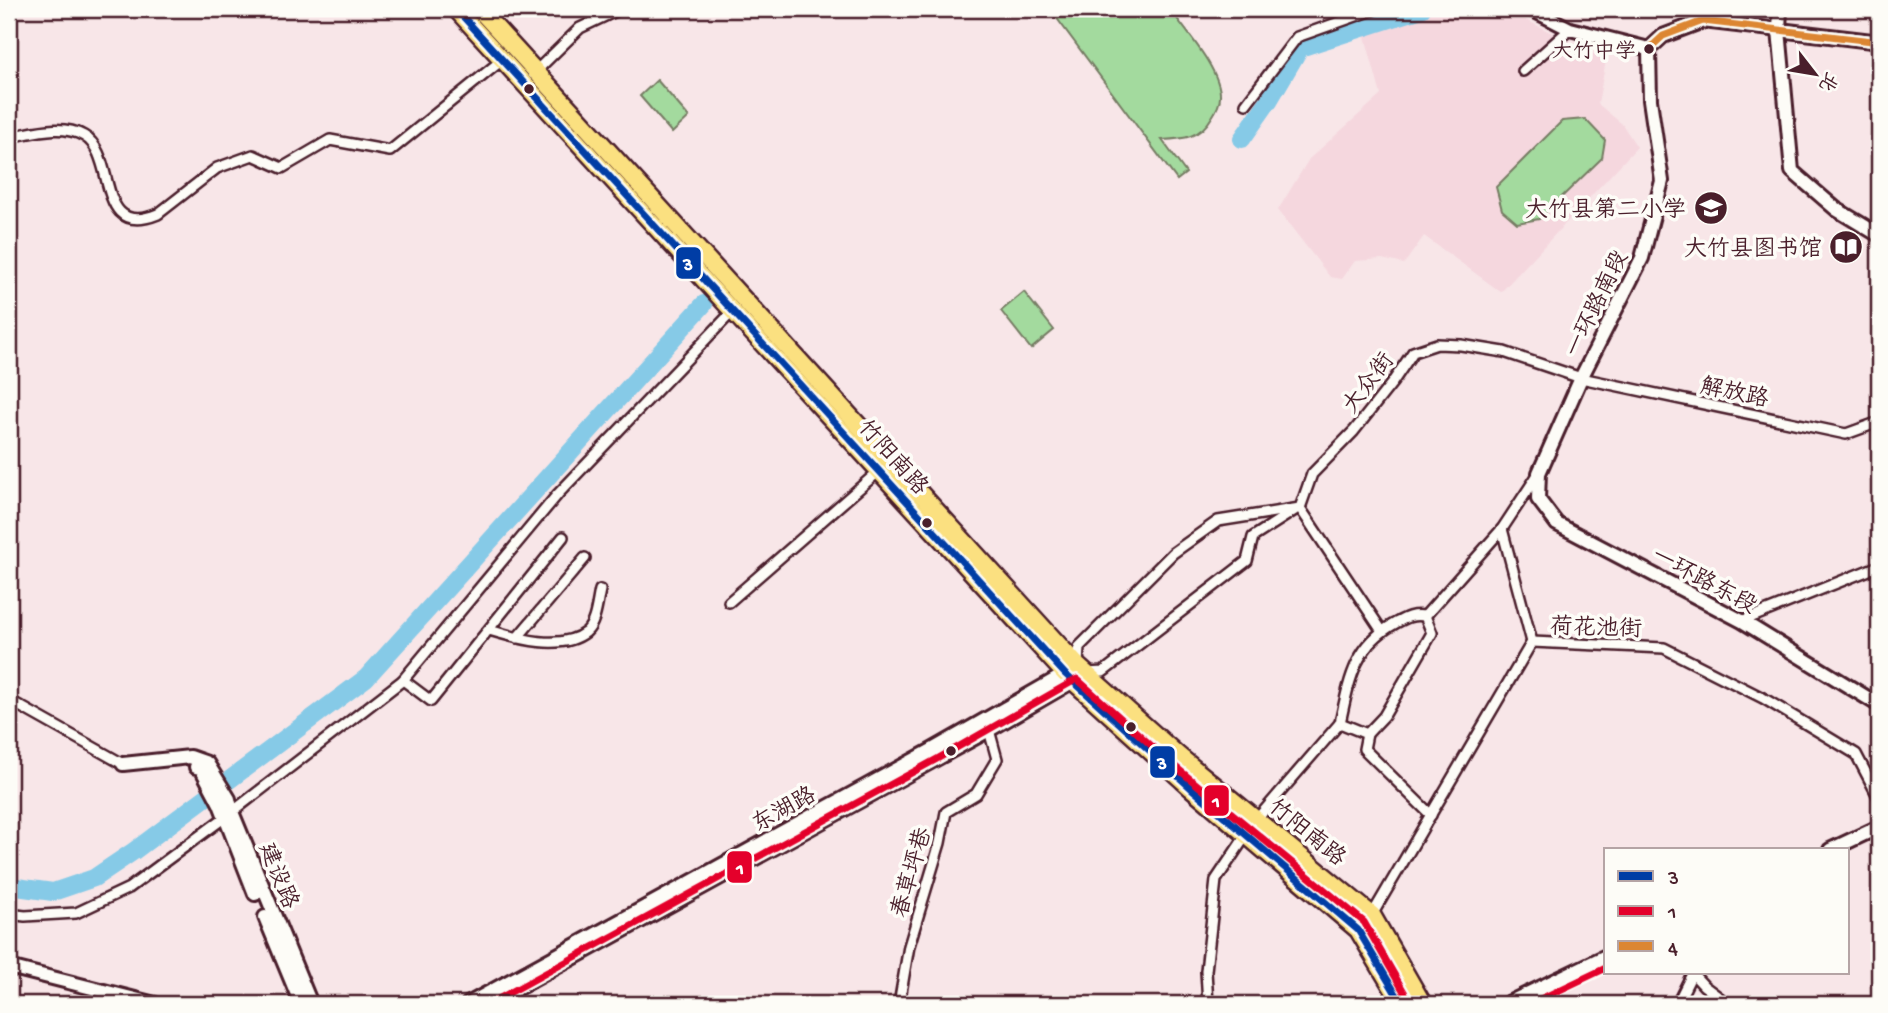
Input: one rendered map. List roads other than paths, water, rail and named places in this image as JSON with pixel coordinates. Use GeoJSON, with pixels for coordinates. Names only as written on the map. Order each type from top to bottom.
{"type":"FeatureCollection","features":[{"type":"Feature","properties":{"kind":"highway","name":"竹阳南路"},"geometry":{"type":"LineString","coordinates":[[456,9],[878,472],[1076,674],[1245,835],[1358,930],[1402,1004]]}},
{"type":"Feature","properties":{"kind":"highway","name":"竹阳南路"},"geometry":{"type":"LineString","coordinates":[[479,9],[1076,674],[1372,915],[1423,1004]]}},
{"type":"Feature","properties":{"kind":"street"},"geometry":{"type":"LineString","coordinates":[[523,83],[580,28],[621,9]]}},
{"type":"Feature","properties":{"kind":"street"},"geometry":{"type":"LineString","coordinates":[[1247,104],[1297,37],[1376,9]]}},
{"type":"Feature","properties":{"kind":"street"},"geometry":{"type":"LineString","coordinates":[[1531,9],[1570,29],[1649,49],[1663,36],[1703,20],[1872,41],[1879,45]]}},
{"type":"Feature","properties":{"kind":"street"},"geometry":{"type":"LineString","coordinates":[[1780,9],[1779,30],[1793,171],[1836,209],[1879,235]]}},
{"type":"Feature","properties":{"kind":"street"},"geometry":{"type":"LineString","coordinates":[[1523,71],[1570,29]]}},
{"type":"Feature","properties":{"kind":"street","name":"一环路南段"},"geometry":{"type":"LineString","coordinates":[[1539,473],[1581,378],[1642,258],[1662,181],[1650,100],[1649,49]]}},
{"type":"Feature","properties":{"kind":"street"},"geometry":{"type":"LineString","coordinates":[[9,137],[70,130],[87,138],[97,154],[116,209],[125,216],[147,218],[158,214],[217,168],[253,155],[282,168],[330,140],[390,151],[502,60]]}},
{"type":"Feature","properties":{"kind":"street"},"geometry":{"type":"LineString","coordinates":[[9,914],[25,916],[76,913],[129,888],[226,808],[403,680],[558,494],[732,312]]}},
{"type":"Feature","properties":{"kind":"street","name":"大众街"},"geometry":{"type":"LineString","coordinates":[[1300,508],[1312,474],[1353,431],[1413,352],[1437,344],[1483,348],[1504,352],[1581,378]]}},
{"type":"Feature","properties":{"kind":"street","name":"解放路"},"geometry":{"type":"LineString","coordinates":[[1581,378],[1846,434],[1879,422]]}},
{"type":"Feature","properties":{"kind":"street"},"geometry":{"type":"LineString","coordinates":[[729,602],[878,472]]}},
{"type":"Feature","properties":{"kind":"street"},"geometry":{"type":"LineString","coordinates":[[1424,616],[1502,529],[1539,473]]}},
{"type":"Feature","properties":{"kind":"street","name":"一环路东段"},"geometry":{"type":"LineString","coordinates":[[1539,473],[1538,499],[1557,524],[1742,621],[1879,705]]}},
{"type":"Feature","properties":{"kind":"street"},"geometry":{"type":"LineString","coordinates":[[1300,508],[1253,537],[1247,561],[1103,672],[1076,674],[1079,647],[1173,553],[1218,521],[1300,508]]}},
{"type":"Feature","properties":{"kind":"street"},"geometry":{"type":"LineString","coordinates":[[1300,508],[1382,631]]}},
{"type":"Feature","properties":{"kind":"street"},"geometry":{"type":"LineString","coordinates":[[1502,529],[1532,642]]}},
{"type":"Feature","properties":{"kind":"street"},"geometry":{"type":"LineString","coordinates":[[403,680],[431,701],[563,537]]}},
{"type":"Feature","properties":{"kind":"street"},"geometry":{"type":"LineString","coordinates":[[517,638],[585,558]]}},
{"type":"Feature","properties":{"kind":"street"},"geometry":{"type":"LineString","coordinates":[[1742,621],[1879,566]]}},
{"type":"Feature","properties":{"kind":"street"},"geometry":{"type":"LineString","coordinates":[[489,629],[517,638],[559,643],[586,631],[595,616],[600,590]]}},
{"type":"Feature","properties":{"kind":"street"},"geometry":{"type":"LineString","coordinates":[[1208,1004],[1206,971],[1216,880],[1257,819],[1340,723],[1359,655],[1382,631],[1412,615],[1424,616]]}},
{"type":"Feature","properties":{"kind":"street"},"geometry":{"type":"LineString","coordinates":[[1424,616],[1432,633],[1384,716],[1367,734],[1364,749],[1431,815]]}},
{"type":"Feature","properties":{"kind":"street","name":"荷花池街"},"geometry":{"type":"LineString","coordinates":[[1372,915],[1532,642],[1664,648],[1763,698],[1856,754],[1879,798]]}},
{"type":"Feature","properties":{"kind":"street","name":"东湖路"},"geometry":{"type":"LineString","coordinates":[[468,1004],[495,1000],[989,730],[1076,674]]}},
{"type":"Feature","properties":{"kind":"street","name":"东湖路"},"geometry":{"type":"LineString","coordinates":[[495,1000],[932,750],[1076,674]]}},
{"type":"Feature","properties":{"kind":"street"},"geometry":{"type":"LineString","coordinates":[[9,700],[123,764]]}},
{"type":"Feature","properties":{"kind":"street"},"geometry":{"type":"LineString","coordinates":[[1340,723],[1367,734]]}},
{"type":"Feature","properties":{"kind":"street","name":"春草坪巷"},"geometry":{"type":"LineString","coordinates":[[899,1004],[909,946],[940,843],[946,812],[976,794],[997,760],[989,730]]}},
{"type":"Feature","properties":{"kind":"street","name":"建设路"},"geometry":{"type":"LineString","coordinates":[[123,764],[191,757],[204,765],[226,808],[311,1004]]}},
{"type":"Feature","properties":{"kind":"street","name":"建设路"},"geometry":{"type":"LineString","coordinates":[[226,808],[301,1004]]}},
{"type":"Feature","properties":{"kind":"street"},"geometry":{"type":"LineString","coordinates":[[1834,848],[1879,827]]}},
{"type":"Feature","properties":{"kind":"street"},"geometry":{"type":"LineString","coordinates":[[1506,1004],[1604,958]]}},
{"type":"Feature","properties":{"kind":"street"},"geometry":{"type":"LineString","coordinates":[[9,967],[155,1004]]}},
{"type":"Feature","properties":{"kind":"street"},"geometry":{"type":"LineString","coordinates":[[1677,1004],[1692,974]]}},
{"type":"Feature","properties":{"kind":"street"},"geometry":{"type":"LineString","coordinates":[[1693,974],[1703,986],[1728,1004]]}},
{"type":"Feature","properties":{"kind":"waterway"},"geometry":{"type":"LineString","coordinates":[[1242,139],[1270,99],[1300,48],[1422,9]]}},
{"type":"Feature","properties":{"kind":"waterway"},"geometry":{"type":"LineString","coordinates":[[9,886],[53,892],[94,878],[366,678],[704,304]]}},
{"type":"Feature","properties":{"kind":"place","name":"大竹中学"},"geometry":{"type":"Point","coordinates":[1649,49]}},
{"type":"Feature","properties":{"kind":"place","name":"大竹县第二小学"},"geometry":{"type":"Point","coordinates":[1711,208]}},
{"type":"Feature","properties":{"kind":"place","name":"大竹县图书馆"},"geometry":{"type":"Point","coordinates":[1846,247]}}]}
